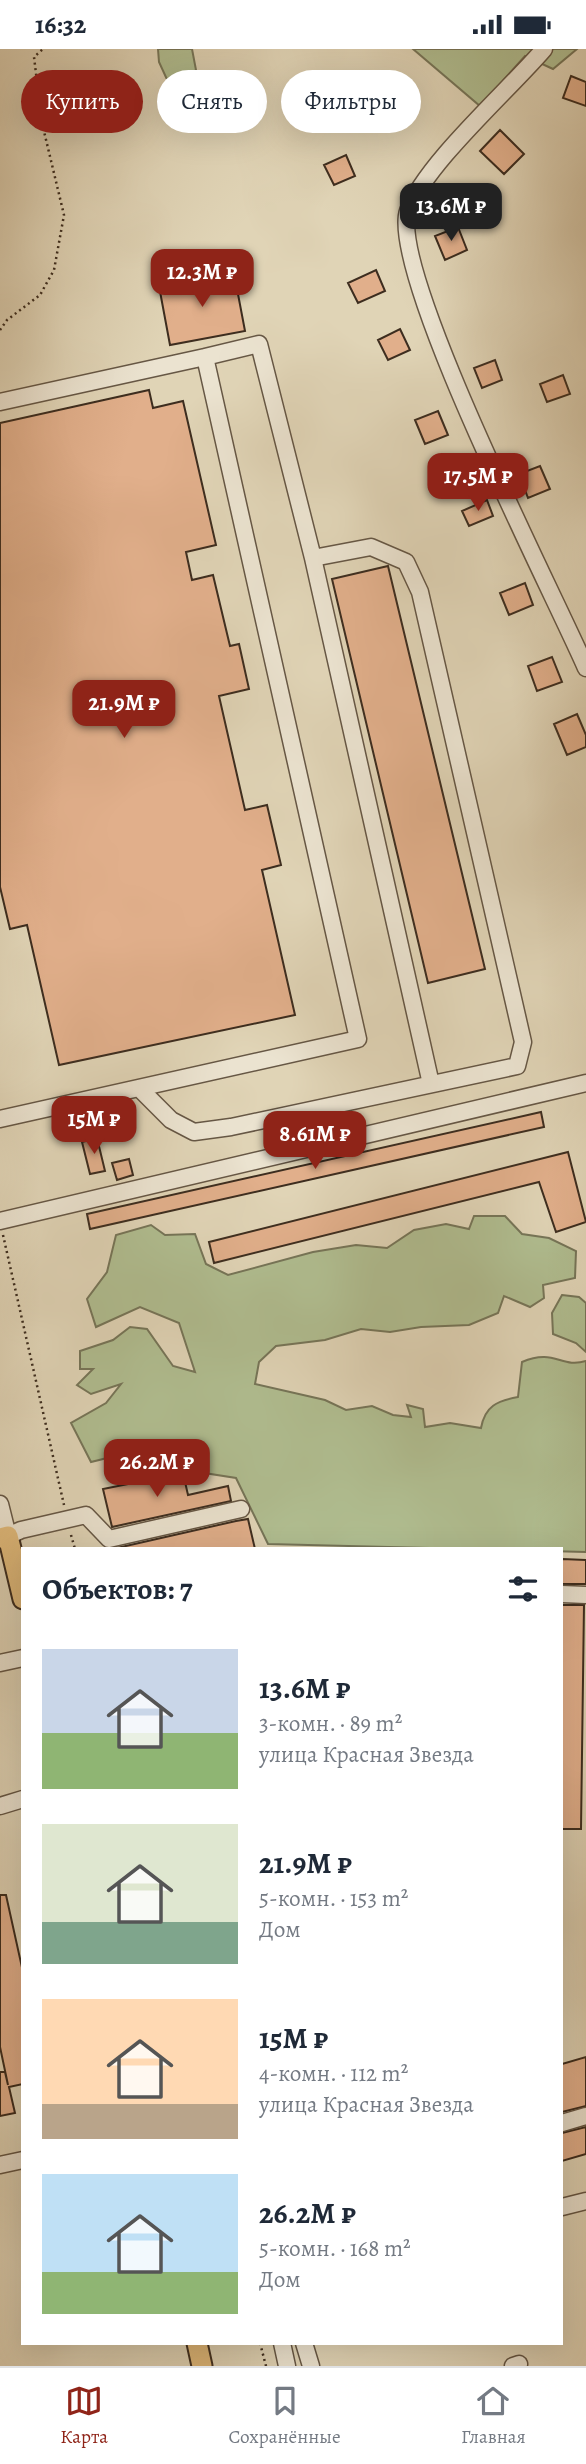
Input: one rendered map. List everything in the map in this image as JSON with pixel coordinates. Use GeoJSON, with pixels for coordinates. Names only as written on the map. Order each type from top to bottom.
{"type":"FeatureCollection","features":[{"type":"Feature","properties":{"kind":"main road"},"geometry":{"type":"LineString","coordinates":[[4,1537],[21,1592]]}},
{"type":"Feature","properties":{"kind":"main road"},"geometry":{"type":"LineString","coordinates":[[197,2345],[202,2366]]}},
{"type":"Feature","properties":{"kind":"street"},"geometry":{"type":"LineString","coordinates":[[544,49],[427,179],[408,212],[407,238],[443,352],[586,668]]}},
{"type":"Feature","properties":{"kind":"street"},"geometry":{"type":"LineString","coordinates":[[0,402],[259,344],[313,558],[430,1084]]}},
{"type":"Feature","properties":{"kind":"street"},"geometry":{"type":"LineString","coordinates":[[0,1119],[358,1039],[205,357]]}},
{"type":"Feature","properties":{"kind":"street"},"geometry":{"type":"LineString","coordinates":[[139,1088],[170,1120],[194,1132],[231,1127],[517,1066],[523,1042],[420,592],[406,562],[371,547],[313,558]]}},
{"type":"Feature","properties":{"kind":"street"},"geometry":{"type":"LineString","coordinates":[[0,1222],[586,1083]]}},
{"type":"Feature","properties":{"kind":"street"},"geometry":{"type":"LineString","coordinates":[[0,1504],[4,1537],[21,1530],[86,1515],[109,1539],[242,1509]]}},
{"type":"Feature","properties":{"kind":"street"},"geometry":{"type":"LineString","coordinates":[[563,1594],[586,1595]]}},
{"type":"Feature","properties":{"kind":"street"},"geometry":{"type":"LineString","coordinates":[[0,1663],[21,1658]]}},
{"type":"Feature","properties":{"kind":"street"},"geometry":{"type":"LineString","coordinates":[[0,1806],[21,1800]]}},
{"type":"Feature","properties":{"kind":"street"},"geometry":{"type":"LineString","coordinates":[[563,2123],[586,2116]]}},
{"type":"Feature","properties":{"kind":"street"},"geometry":{"type":"LineString","coordinates":[[0,2165],[21,2160]]}},
{"type":"Feature","properties":{"kind":"street"},"geometry":{"type":"LineString","coordinates":[[563,2207],[586,2201]]}},
{"type":"Feature","properties":{"kind":"street"},"geometry":{"type":"LineString","coordinates":[[282,2345],[287,2366]]}},
{"type":"Feature","properties":{"kind":"street"},"geometry":{"type":"LineString","coordinates":[[305,2345],[311,2366]]}},
{"type":"Feature","properties":{"kind":"path"},"geometry":{"type":"LineString","coordinates":[[0,330],[6,320],[40,295],[54,270],[64,215],[42,123],[34,57],[43,49]]}},
{"type":"Feature","properties":{"kind":"path"},"geometry":{"type":"LineString","coordinates":[[0,1222],[75,1547]]}},
{"type":"Feature","properties":{"kind":"path"},"geometry":{"type":"LineString","coordinates":[[261,2345],[266,2366]]}},
{"type":"Feature","properties":{"kind":"green space"},"geometry":{"type":"Polygon","coordinates":[[[158,49],[192,49],[196,70],[163,70],[158,49]]]}},
{"type":"Feature","properties":{"kind":"green space"},"geometry":{"type":"Polygon","coordinates":[[[413,49],[577,49],[553,69],[525,56],[480,106],[413,49]]]}},
{"type":"Feature","properties":{"kind":"green space"},"geometry":{"type":"Polygon","coordinates":[[[474,1216],[505,1216],[522,1234],[549,1238],[576,1251],[575,1278],[543,1285],[544,1298],[530,1307],[504,1296],[498,1313],[469,1325],[421,1327],[390,1332],[361,1329],[325,1340],[276,1346],[259,1362],[255,1384],[325,1400],[346,1410],[372,1406],[393,1415],[411,1417],[407,1405],[423,1409],[425,1427],[450,1423],[481,1428],[486,1414],[493,1406],[518,1397],[522,1362],[542,1357],[570,1363],[586,1361],[586,1552],[563,1551],[563,1547],[268,1544],[236,1478],[198,1472],[185,1454],[119,1455],[91,1462],[71,1423],[106,1403],[121,1384],[91,1394],[77,1385],[93,1369],[80,1369],[80,1351],[113,1340],[130,1327],[147,1329],[173,1366],[195,1372],[179,1323],[140,1307],[96,1327],[87,1299],[107,1272],[116,1235],[151,1225],[165,1235],[195,1234],[206,1264],[228,1275],[313,1252],[356,1245],[387,1248],[414,1230],[446,1224],[469,1229],[474,1216]]]}},
{"type":"Feature","properties":{"kind":"green space"},"geometry":{"type":"Polygon","coordinates":[[[562,1295],[579,1297],[586,1303],[586,1352],[576,1343],[553,1334],[552,1313],[562,1295]]]}},
{"type":"Feature","properties":{"kind":"building"},"geometry":{"type":"Polygon","coordinates":[[[571,76],[586,82],[586,106],[563,98],[571,76]]]}},
{"type":"Feature","properties":{"kind":"building"},"geometry":{"type":"Polygon","coordinates":[[[500,130],[524,154],[504,174],[480,151],[500,130]]]}},
{"type":"Feature","properties":{"kind":"building"},"geometry":{"type":"Polygon","coordinates":[[[346,155],[355,176],[334,185],[324,165],[346,155]]]}},
{"type":"Feature","properties":{"kind":"building"},"geometry":{"type":"Polygon","coordinates":[[[458,227],[467,250],[445,260],[435,236],[458,227]]]}},
{"type":"Feature","properties":{"kind":"building"},"geometry":{"type":"Polygon","coordinates":[[[376,270],[385,291],[358,303],[348,283],[376,270]]]}},
{"type":"Feature","properties":{"kind":"building"},"geometry":{"type":"Polygon","coordinates":[[[234,273],[245,331],[170,345],[159,286],[234,273]]]}},
{"type":"Feature","properties":{"kind":"building"},"geometry":{"type":"Polygon","coordinates":[[[400,329],[410,350],[388,360],[378,340],[400,329]]]}},
{"type":"Feature","properties":{"kind":"building"},"geometry":{"type":"Polygon","coordinates":[[[495,360],[502,380],[482,388],[474,368],[495,360]]]}},
{"type":"Feature","properties":{"kind":"building"},"geometry":{"type":"Polygon","coordinates":[[[563,375],[570,394],[547,402],[540,384],[563,375]]]}},
{"type":"Feature","properties":{"kind":"building"},"geometry":{"type":"Polygon","coordinates":[[[149,390],[153,408],[183,401],[216,545],[186,552],[192,580],[213,575],[230,646],[239,644],[249,689],[219,696],[245,810],[267,805],[281,865],[262,870],[295,1015],[59,1065],[27,925],[10,929],[0,887],[0,423],[149,390]]]}},
{"type":"Feature","properties":{"kind":"building"},"geometry":{"type":"Polygon","coordinates":[[[438,411],[448,435],[425,444],[415,420],[438,411]]]}},
{"type":"Feature","properties":{"kind":"building"},"geometry":{"type":"Polygon","coordinates":[[[540,466],[550,489],[528,498],[519,474],[540,466]]]}},
{"type":"Feature","properties":{"kind":"building"},"geometry":{"type":"Polygon","coordinates":[[[487,500],[493,516],[469,526],[462,511],[487,500]]]}},
{"type":"Feature","properties":{"kind":"building"},"geometry":{"type":"Polygon","coordinates":[[[388,566],[485,969],[428,983],[332,579],[388,566]]]}},
{"type":"Feature","properties":{"kind":"building"},"geometry":{"type":"Polygon","coordinates":[[[525,583],[533,605],[509,615],[500,593],[525,583]]]}},
{"type":"Feature","properties":{"kind":"building"},"geometry":{"type":"Polygon","coordinates":[[[552,657],[562,682],[537,691],[528,666],[552,657]]]}},
{"type":"Feature","properties":{"kind":"building"},"geometry":{"type":"Polygon","coordinates":[[[577,714],[586,735],[586,747],[567,755],[554,724],[577,714]]]}},
{"type":"Feature","properties":{"kind":"building"},"geometry":{"type":"Polygon","coordinates":[[[541,1112],[544,1127],[90,1229],[87,1214],[541,1112]]]}},
{"type":"Feature","properties":{"kind":"building"},"geometry":{"type":"Polygon","coordinates":[[[97,1138],[105,1171],[90,1174],[82,1142],[97,1138]]]}},
{"type":"Feature","properties":{"kind":"building"},"geometry":{"type":"Polygon","coordinates":[[[568,1152],[586,1222],[556,1232],[539,1182],[214,1263],[209,1242],[568,1152]]]}},
{"type":"Feature","properties":{"kind":"building"},"geometry":{"type":"Polygon","coordinates":[[[129,1159],[133,1175],[117,1180],[112,1163],[129,1159]]]}},
{"type":"Feature","properties":{"kind":"building"},"geometry":{"type":"Polygon","coordinates":[[[183,1473],[188,1495],[228,1486],[231,1501],[112,1527],[103,1489],[183,1473]]]}},
{"type":"Feature","properties":{"kind":"building"},"geometry":{"type":"Polygon","coordinates":[[[248,1519],[255,1547],[121,1547],[248,1519]]]}},
{"type":"Feature","properties":{"kind":"building"},"geometry":{"type":"Polygon","coordinates":[[[563,1559],[586,1560],[586,1584],[563,1584],[563,1559]]]}},
{"type":"Feature","properties":{"kind":"building"},"geometry":{"type":"Polygon","coordinates":[[[563,1605],[584,1605],[581,1829],[563,1829],[563,1605]]]}},
{"type":"Feature","properties":{"kind":"building"},"geometry":{"type":"Polygon","coordinates":[[[0,1895],[6,1895],[21,1963],[21,2084],[9,2087],[15,2113],[0,2116],[0,2072],[5,2072],[8,2085],[0,2047],[0,1895]]]}},
{"type":"Feature","properties":{"kind":"building"},"geometry":{"type":"Polygon","coordinates":[[[586,2057],[586,2106],[563,2112],[563,2064],[586,2057]]]}},
{"type":"Feature","properties":{"kind":"building"},"geometry":{"type":"Polygon","coordinates":[[[586,2127],[586,2154],[563,2161],[563,2133],[586,2127]]]}}]}
